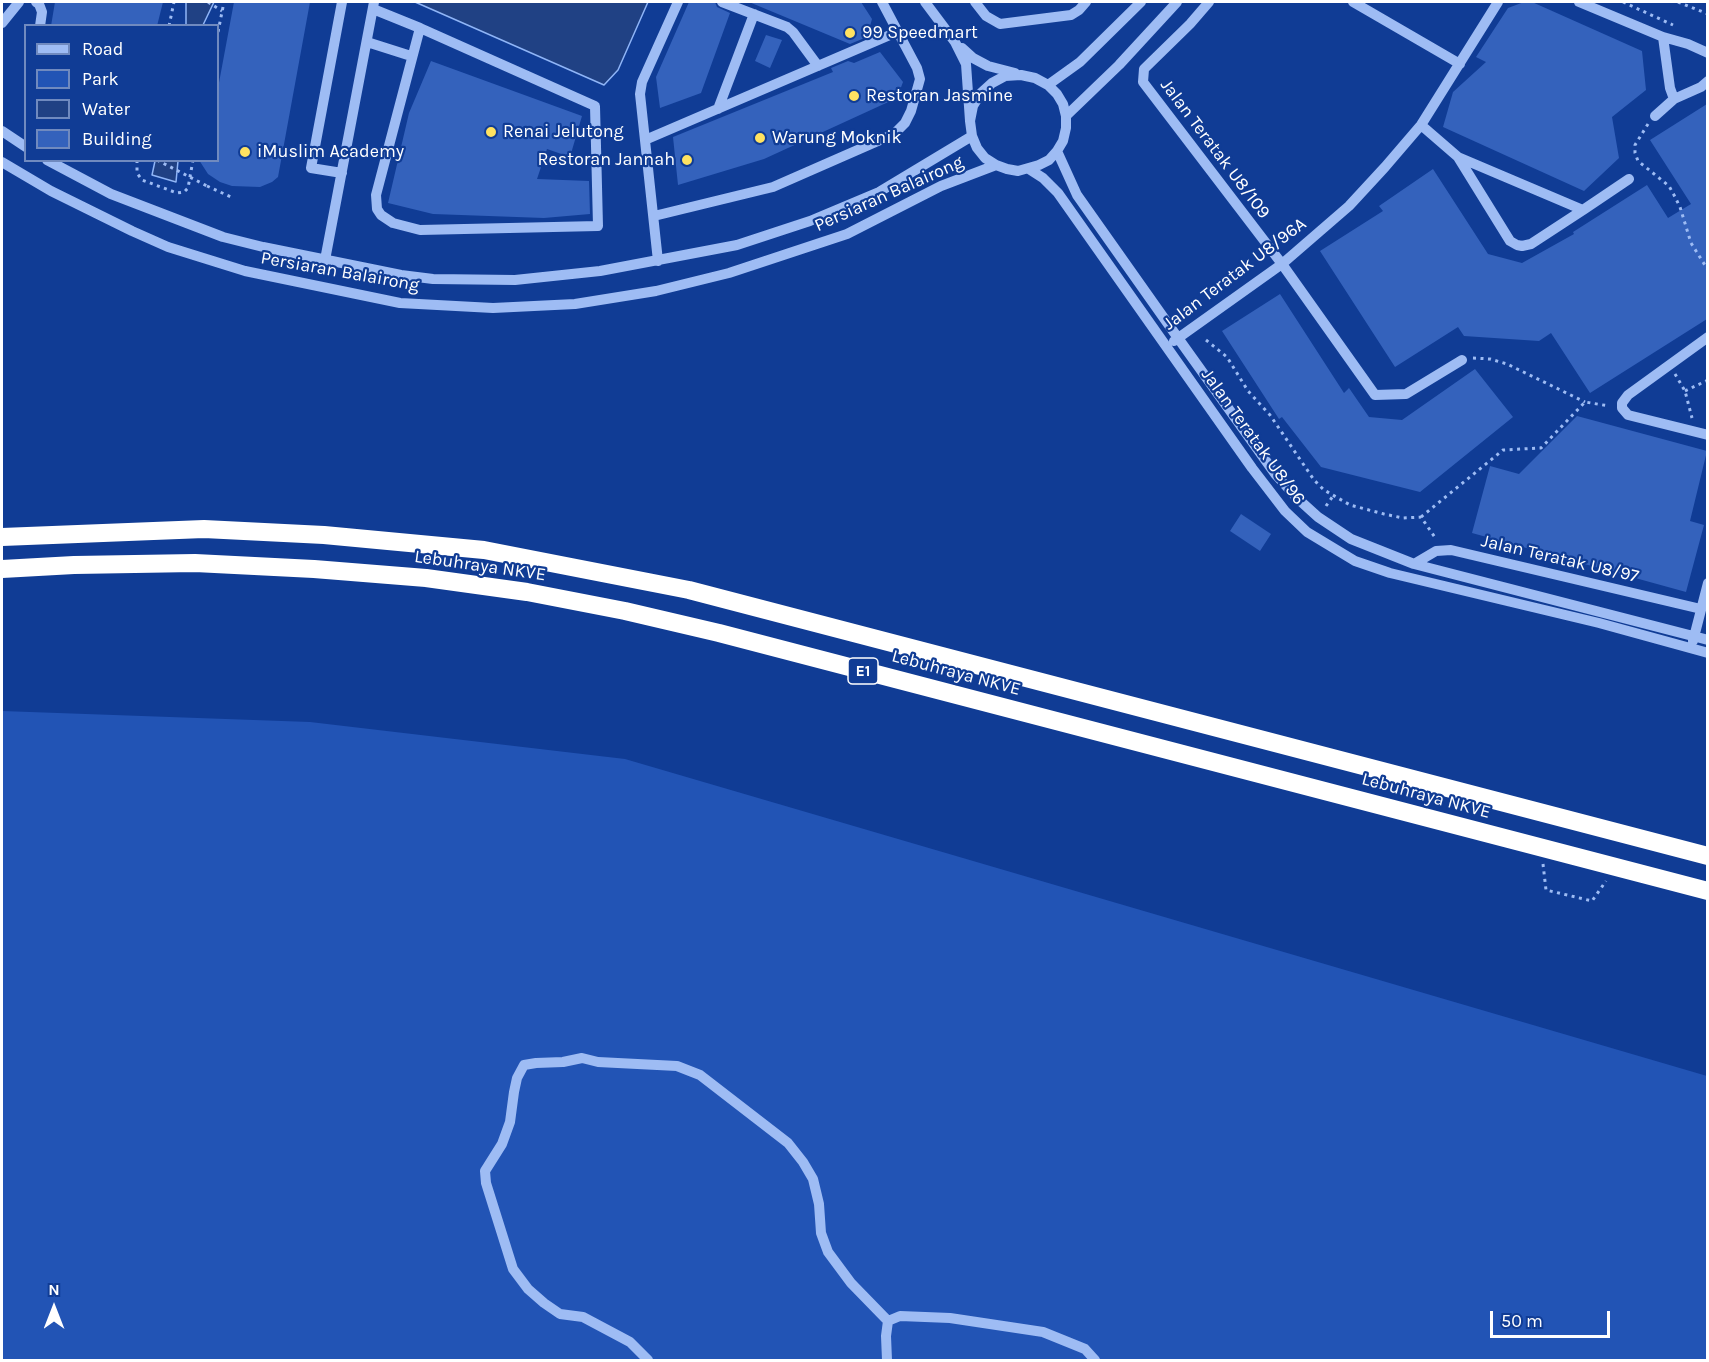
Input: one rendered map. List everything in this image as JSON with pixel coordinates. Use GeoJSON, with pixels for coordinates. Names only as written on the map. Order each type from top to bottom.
{"type":"FeatureCollection","features":[{"type":"Feature","properties":{"kind":"highway","name":"Lebuhraya NKVE"},"geometry":{"type":"LineString","coordinates":[[2,537],[204,529],[324,535],[484,550],[689,590],[1707,856]]}},
{"type":"Feature","properties":{"kind":"highway","name":"Lebuhraya NKVE"},"geometry":{"type":"LineString","coordinates":[[2,569],[74,565],[207,564],[314,569],[426,578],[526,592],[625,611],[719,633],[1707,891]]}},
{"type":"Feature","properties":{"kind":"street"},"geometry":{"type":"LineString","coordinates":[[2,23],[19,2]]}},
{"type":"Feature","properties":{"kind":"street"},"geometry":{"type":"LineString","coordinates":[[36,2],[42,12],[40,24]]}},
{"type":"Feature","properties":{"kind":"street"},"geometry":{"type":"LineString","coordinates":[[342,2],[311,168],[342,173]]}},
{"type":"Feature","properties":{"kind":"street"},"geometry":{"type":"LineString","coordinates":[[658,261],[640,94],[642,81],[678,2]]}},
{"type":"Feature","properties":{"kind":"street"},"geometry":{"type":"LineString","coordinates":[[722,2],[787,27],[818,66]]}},
{"type":"Feature","properties":{"kind":"street"},"geometry":{"type":"LineString","coordinates":[[654,216],[773,187],[894,134],[911,111],[920,79],[882,2]]}},
{"type":"Feature","properties":{"kind":"street"},"geometry":{"type":"LineString","coordinates":[[925,2],[955,42],[966,64],[970,121],[972,136],[977,148],[985,158],[996,165],[1018,171],[1049,160],[1063,141],[1066,128],[1063,104],[1048,86],[1035,78],[988,66],[973,58],[955,42]]}},
{"type":"Feature","properties":{"kind":"street"},"geometry":{"type":"LineString","coordinates":[[975,2],[986,16],[1000,24],[1071,15],[1086,2]]}},
{"type":"Feature","properties":{"kind":"street"},"geometry":{"type":"LineString","coordinates":[[1048,86],[1080,62],[1141,2]]}},
{"type":"Feature","properties":{"kind":"street"},"geometry":{"type":"LineString","coordinates":[[1066,116],[1127,57],[1178,2]]}},
{"type":"Feature","properties":{"kind":"street","name":"Jalan Teratak U8/109"},"geometry":{"type":"LineString","coordinates":[[1209,2],[1190,24],[1143,69],[1143,82],[1282,264],[1375,395],[1406,394],[1462,360]]}},
{"type":"Feature","properties":{"kind":"street"},"geometry":{"type":"LineString","coordinates":[[1353,2],[1460,64]]}},
{"type":"Feature","properties":{"kind":"street","name":"Jalan Teratak U8/96A"},"geometry":{"type":"LineString","coordinates":[[1167,347],[1282,264],[1349,206],[1421,125],[1498,2]]}},
{"type":"Feature","properties":{"kind":"street"},"geometry":{"type":"LineString","coordinates":[[1579,2],[1707,53]]}},
{"type":"Feature","properties":{"kind":"street"},"geometry":{"type":"LineString","coordinates":[[325,260],[374,5],[595,106],[598,226],[420,230],[393,223],[381,215],[375,202],[376,195],[420,28]]}},
{"type":"Feature","properties":{"kind":"street"},"geometry":{"type":"LineString","coordinates":[[718,109],[753,14]]}},
{"type":"Feature","properties":{"kind":"street"},"geometry":{"type":"LineString","coordinates":[[645,140],[897,32]]}},
{"type":"Feature","properties":{"kind":"street"},"geometry":{"type":"LineString","coordinates":[[1663,37],[1670,88],[1674,99]]}},
{"type":"Feature","properties":{"kind":"street"},"geometry":{"type":"LineString","coordinates":[[367,42],[411,56]]}},
{"type":"Feature","properties":{"kind":"street"},"geometry":{"type":"LineString","coordinates":[[970,121],[973,106],[992,82],[1005,76],[1021,75]]}},
{"type":"Feature","properties":{"kind":"street"},"geometry":{"type":"LineString","coordinates":[[1655,116],[1674,99],[1701,87],[1707,81]]}},
{"type":"Feature","properties":{"kind":"street"},"geometry":{"type":"LineString","coordinates":[[1421,125],[1458,156],[1583,210]]}},
{"type":"Feature","properties":{"kind":"street"},"geometry":{"type":"LineString","coordinates":[[2,131],[24,146]]}},
{"type":"Feature","properties":{"kind":"street","name":"Persiaran Balairong"},"geometry":{"type":"LineString","coordinates":[[51,162],[111,194],[223,237],[401,275],[433,279],[515,280],[577,274],[658,261],[736,245],[810,222],[879,192],[972,136]]}},
{"type":"Feature","properties":{"kind":"street","name":"Jalan Teratak U8/96"},"geometry":{"type":"LineString","coordinates":[[1057,152],[1077,195],[1178,338],[1276,475],[1318,517],[1351,539],[1414,564],[1707,640]]}},
{"type":"Feature","properties":{"kind":"street"},"geometry":{"type":"LineString","coordinates":[[1458,156],[1510,241],[1522,246],[1531,244],[1629,179]]}},
{"type":"Feature","properties":{"kind":"street","name":"Persiaran Balairong"},"geometry":{"type":"LineString","coordinates":[[2,162],[51,191],[132,231],[168,247],[244,271],[400,303],[493,308],[575,304],[656,291],[729,273],[847,234],[941,186],[996,165]]}},
{"type":"Feature","properties":{"kind":"street","name":"Jalan Teratak U8/96"},"geometry":{"type":"LineString","coordinates":[[1029,169],[1043,178],[1058,193],[1252,468],[1285,511],[1306,532],[1355,561],[1390,573],[1599,623],[1707,653]]}},
{"type":"Feature","properties":{"kind":"street"},"geometry":{"type":"LineString","coordinates":[[1707,337],[1628,395],[1622,404],[1622,408],[1628,415],[1707,435]]}},
{"type":"Feature","properties":{"kind":"street"},"geometry":{"type":"LineString","coordinates":[[1414,564],[1436,551],[1451,550]]}},
{"type":"Feature","properties":{"kind":"street","name":"Jalan Teratak U8/97"},"geometry":{"type":"LineString","coordinates":[[1451,550],[1701,609]]}},
{"type":"Feature","properties":{"kind":"street"},"geometry":{"type":"LineString","coordinates":[[1692,649],[1707,583]]}},
{"type":"Feature","properties":{"kind":"street"},"geometry":{"type":"LineString","coordinates":[[648,1360],[630,1342],[583,1317],[561,1314],[544,1303],[528,1289],[513,1269],[486,1183],[485,1171],[502,1144],[510,1122],[513,1092],[524,1065],[582,1058],[598,1062],[677,1066],[700,1075],[788,1143],[803,1162],[813,1179],[819,1204],[822,1233],[828,1252],[851,1283],[888,1321]]}},
{"type":"Feature","properties":{"kind":"street"},"geometry":{"type":"LineString","coordinates":[[888,1321],[900,1316],[950,1318],[1043,1332],[1085,1349],[1095,1360]]}},
{"type":"Feature","properties":{"kind":"street"},"geometry":{"type":"LineString","coordinates":[[887,1360],[888,1321]]}},
{"type":"Feature","properties":{"kind":"path"},"geometry":{"type":"LineString","coordinates":[[169,24],[174,2]]}},
{"type":"Feature","properties":{"kind":"path"},"geometry":{"type":"LineString","coordinates":[[208,2],[222,11]]}},
{"type":"Feature","properties":{"kind":"path"},"geometry":{"type":"LineString","coordinates":[[219,27],[224,2]]}},
{"type":"Feature","properties":{"kind":"path"},"geometry":{"type":"LineString","coordinates":[[1623,2],[1681,28]]}},
{"type":"Feature","properties":{"kind":"path"},"geometry":{"type":"LineString","coordinates":[[1678,2],[1707,14]]}},
{"type":"Feature","properties":{"kind":"path"},"geometry":{"type":"LineString","coordinates":[[1655,116],[1639,137],[1635,145],[1635,153],[1638,161],[1644,167],[1669,186],[1691,243],[1707,270]]}},
{"type":"Feature","properties":{"kind":"path"},"geometry":{"type":"LineString","coordinates":[[137,162],[137,173],[142,180],[177,193],[184,192],[188,188],[193,162]]}},
{"type":"Feature","properties":{"kind":"path"},"geometry":{"type":"LineString","coordinates":[[161,162],[231,197]]}},
{"type":"Feature","properties":{"kind":"path"},"geometry":{"type":"LineString","coordinates":[[1206,340],[1227,357],[1248,391],[1270,415],[1323,490],[1350,505],[1403,518],[1422,517],[1503,450],[1541,448],[1585,402]]}},
{"type":"Feature","properties":{"kind":"path"},"geometry":{"type":"LineString","coordinates":[[1462,360],[1490,359],[1507,364],[1585,402],[1622,408]]}},
{"type":"Feature","properties":{"kind":"path"},"geometry":{"type":"LineString","coordinates":[[1670,365],[1685,390],[1696,432]]}},
{"type":"Feature","properties":{"kind":"path"},"geometry":{"type":"LineString","coordinates":[[1685,390],[1707,380]]}},
{"type":"Feature","properties":{"kind":"path"},"geometry":{"type":"LineString","coordinates":[[1422,517],[1437,541],[1451,550]]}},
{"type":"Feature","properties":{"kind":"path"},"geometry":{"type":"LineString","coordinates":[[1541,847],[1546,890],[1592,901],[1616,867]]}},
{"type":"Feature","properties":{"kind":"green space"},"geometry":{"type":"Polygon","coordinates":[[[2,711],[310,722],[625,759],[1707,1076],[1707,1360],[2,1360],[2,711]]]}},
{"type":"Feature","properties":{"kind":"water"},"geometry":{"type":"Polygon","coordinates":[[[186,2],[214,2],[203,24],[186,24],[186,2]]]}},
{"type":"Feature","properties":{"kind":"water"},"geometry":{"type":"Polygon","coordinates":[[[415,2],[648,2],[618,70],[604,85],[415,2]]]}},
{"type":"Feature","properties":{"kind":"water"},"geometry":{"type":"Polygon","coordinates":[[[155,162],[178,162],[176,182],[152,175],[155,162]]]}},
{"type":"Feature","properties":{"kind":"building"},"geometry":{"type":"Polygon","coordinates":[[[55,2],[163,2],[158,24],[51,24],[55,2]]]}},
{"type":"Feature","properties":{"kind":"building"},"geometry":{"type":"Polygon","coordinates":[[[234,2],[310,2],[278,177],[272,182],[260,187],[232,186],[208,174],[200,162],[219,162],[219,83],[234,2]]]}},
{"type":"Feature","properties":{"kind":"building"},"geometry":{"type":"Polygon","coordinates":[[[689,2],[715,2],[717,7],[730,13],[701,93],[660,108],[656,77],[689,2]]]}},
{"type":"Feature","properties":{"kind":"building"},"geometry":{"type":"Polygon","coordinates":[[[749,2],[861,2],[872,19],[867,37],[850,44],[749,2]]]}},
{"type":"Feature","properties":{"kind":"building"},"geometry":{"type":"Polygon","coordinates":[[[1524,2],[1532,2],[1642,51],[1646,90],[1612,117],[1619,158],[1584,191],[1443,127],[1453,92],[1486,62],[1476,57],[1508,8],[1524,2]]]}},
{"type":"Feature","properties":{"kind":"building"},"geometry":{"type":"Polygon","coordinates":[[[766,35],[782,40],[770,68],[755,61],[766,35]]]}},
{"type":"Feature","properties":{"kind":"building"},"geometry":{"type":"Polygon","coordinates":[[[880,52],[903,82],[897,98],[764,159],[678,185],[673,137],[833,72],[831,68],[848,61],[854,63],[880,52]]]}},
{"type":"Feature","properties":{"kind":"building","name":"Renai Jelutong"},"geometry":{"type":"Polygon","coordinates":[[[431,61],[582,116],[570,157],[547,149],[537,179],[589,181],[590,214],[544,218],[433,214],[388,203],[409,113],[431,61]]]}},
{"type":"Feature","properties":{"kind":"building"},"geometry":{"type":"Polygon","coordinates":[[[1707,104],[1707,319],[1590,393],[1551,333],[1539,341],[1464,336],[1458,327],[1395,367],[1320,251],[1383,211],[1379,206],[1433,169],[1488,254],[1522,263],[1574,234],[1573,232],[1647,185],[1668,218],[1691,204],[1650,140],[1707,104]]]}},
{"type":"Feature","properties":{"kind":"building"},"geometry":{"type":"Polygon","coordinates":[[[1280,294],[1344,393],[1349,388],[1369,417],[1402,420],[1475,369],[1513,417],[1420,492],[1321,467],[1282,417],[1279,419],[1222,331],[1280,294]]]}},
{"type":"Feature","properties":{"kind":"building"},"geometry":{"type":"Polygon","coordinates":[[[1577,416],[1707,451],[1690,521],[1704,525],[1686,592],[1472,533],[1490,466],[1519,474],[1577,416]]]}},
{"type":"Feature","properties":{"kind":"building"},"geometry":{"type":"Polygon","coordinates":[[[1241,514],[1271,534],[1260,551],[1230,531],[1241,514]]]}},
{"type":"Feature","properties":{"kind":"place","name":"99 Speedmart"},"geometry":{"type":"Point","coordinates":[850,33]}},
{"type":"Feature","properties":{"kind":"place","name":"Restoran Jasmine"},"geometry":{"type":"Point","coordinates":[854,96]}},
{"type":"Feature","properties":{"kind":"place","name":"Renai Jelutong"},"geometry":{"type":"Point","coordinates":[491,132]}},
{"type":"Feature","properties":{"kind":"place","name":"Warung Moknik"},"geometry":{"type":"Point","coordinates":[760,138]}},
{"type":"Feature","properties":{"kind":"place","name":"iMuslim Academy"},"geometry":{"type":"Point","coordinates":[245,152]}},
{"type":"Feature","properties":{"kind":"place","name":"Restoran Jannah"},"geometry":{"type":"Point","coordinates":[687,160]}}]}
